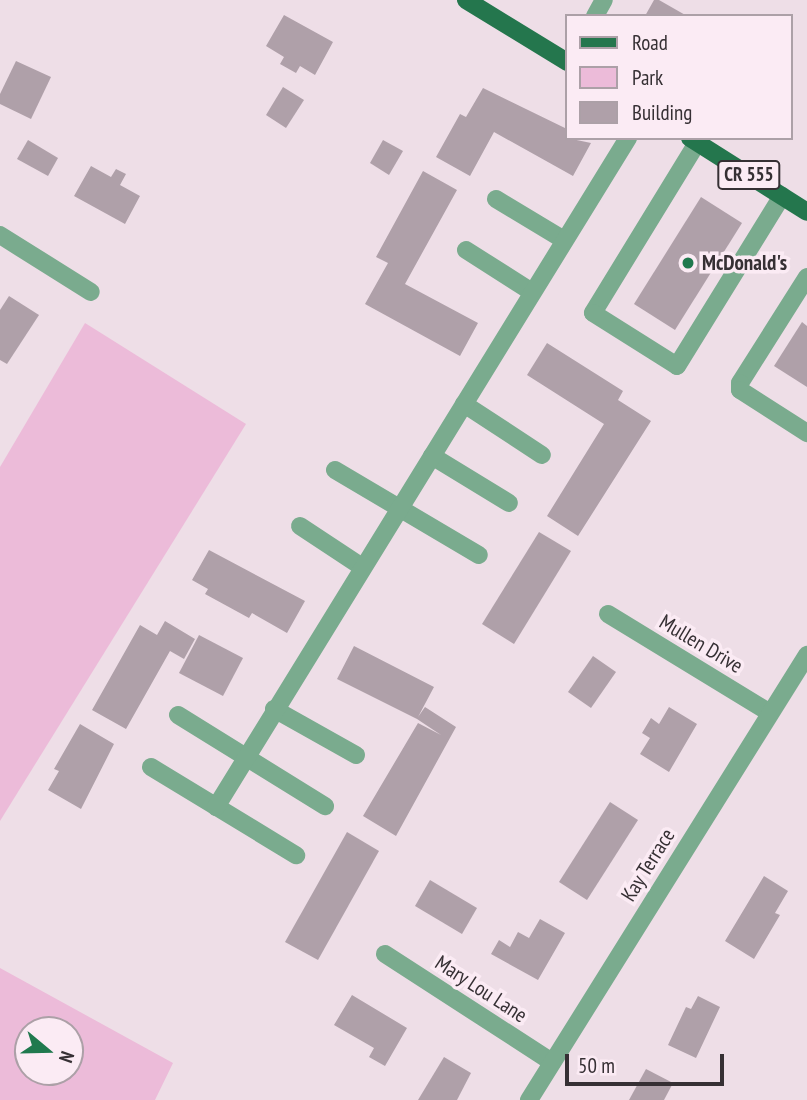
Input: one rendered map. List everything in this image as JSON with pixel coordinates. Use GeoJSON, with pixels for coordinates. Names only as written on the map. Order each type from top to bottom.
{"type":"FeatureCollection","features":[{"type":"Feature","properties":{"kind":"main road"},"geometry":{"type":"LineString","coordinates":[[466,0],[566,60]]}},
{"type":"Feature","properties":{"kind":"main road","name":"CR 555"},"geometry":{"type":"LineString","coordinates":[[694,140],[807,212]]}},
{"type":"Feature","properties":{"kind":"street"},"geometry":{"type":"LineString","coordinates":[[216,807],[627,140]]}},
{"type":"Feature","properties":{"kind":"street"},"geometry":{"type":"LineString","coordinates":[[694,140],[593,313],[677,366],[782,196]]}},
{"type":"Feature","properties":{"kind":"street"},"geometry":{"type":"LineString","coordinates":[[496,199],[564,240]]}},
{"type":"Feature","properties":{"kind":"street"},"geometry":{"type":"LineString","coordinates":[[0,235],[90,292]]}},
{"type":"Feature","properties":{"kind":"street"},"geometry":{"type":"LineString","coordinates":[[466,250],[532,292]]}},
{"type":"Feature","properties":{"kind":"street"},"geometry":{"type":"LineString","coordinates":[[807,278],[740,383],[740,390],[807,433]]}},
{"type":"Feature","properties":{"kind":"street"},"geometry":{"type":"LineString","coordinates":[[464,404],[541,455]]}},
{"type":"Feature","properties":{"kind":"street"},"geometry":{"type":"LineString","coordinates":[[432,456],[509,503]]}},
{"type":"Feature","properties":{"kind":"street"},"geometry":{"type":"LineString","coordinates":[[335,470],[397,510],[479,555]]}},
{"type":"Feature","properties":{"kind":"street"},"geometry":{"type":"LineString","coordinates":[[300,526],[362,567]]}},
{"type":"Feature","properties":{"kind":"street","name":"Mullen Drive"},"geometry":{"type":"LineString","coordinates":[[608,614],[770,713]]}},
{"type":"Feature","properties":{"kind":"street","name":"Kay Terrace"},"geometry":{"type":"LineString","coordinates":[[529,1100],[807,655]]}},
{"type":"Feature","properties":{"kind":"street"},"geometry":{"type":"LineString","coordinates":[[274,709],[356,755]]}},
{"type":"Feature","properties":{"kind":"street"},"geometry":{"type":"LineString","coordinates":[[178,715],[325,806]]}},
{"type":"Feature","properties":{"kind":"street"},"geometry":{"type":"LineString","coordinates":[[151,767],[296,855]]}},
{"type":"Feature","properties":{"kind":"street","name":"Mary Lou Lane"},"geometry":{"type":"LineString","coordinates":[[384,954],[552,1062]]}},
{"type":"Feature","properties":{"kind":"green space"},"geometry":{"type":"Polygon","coordinates":[[[85,323],[246,424],[0,821],[0,467],[85,323]]]}},
{"type":"Feature","properties":{"kind":"green space"},"geometry":{"type":"Polygon","coordinates":[[[0,968],[173,1063],[155,1100],[0,1100],[0,968]]]}},
{"type":"Feature","properties":{"kind":"building"},"geometry":{"type":"Polygon","coordinates":[[[654,0],[659,0],[684,14],[646,14],[654,0]]]}},
{"type":"Feature","properties":{"kind":"building"},"geometry":{"type":"Polygon","coordinates":[[[284,15],[333,42],[315,75],[300,66],[296,73],[280,64],[284,57],[266,46],[284,15]]]}},
{"type":"Feature","properties":{"kind":"building"},"geometry":{"type":"Polygon","coordinates":[[[16,61],[51,77],[31,119],[0,104],[0,94],[16,61]]]}},
{"type":"Feature","properties":{"kind":"building"},"geometry":{"type":"Polygon","coordinates":[[[283,87],[304,100],[286,128],[266,115],[283,87]]]}},
{"type":"Feature","properties":{"kind":"building"},"geometry":{"type":"Polygon","coordinates":[[[483,88],[566,129],[566,140],[591,143],[573,176],[494,132],[470,176],[436,157],[460,114],[466,117],[483,88]]]}},
{"type":"Feature","properties":{"kind":"building"},"geometry":{"type":"Polygon","coordinates":[[[28,140],[58,158],[48,176],[17,159],[28,140]]]}},
{"type":"Feature","properties":{"kind":"building"},"geometry":{"type":"Polygon","coordinates":[[[383,140],[403,151],[389,175],[370,163],[383,140]]]}},
{"type":"Feature","properties":{"kind":"building"},"geometry":{"type":"Polygon","coordinates":[[[91,166],[111,177],[116,169],[126,174],[120,185],[140,196],[125,224],[74,196],[91,166]]]}},
{"type":"Feature","properties":{"kind":"building"},"geometry":{"type":"Polygon","coordinates":[[[423,171],[457,190],[405,284],[478,323],[460,356],[365,304],[388,263],[376,257],[423,171]]]}},
{"type":"Feature","properties":{"kind":"building","name":"McDonald's"},"geometry":{"type":"Polygon","coordinates":[[[701,197],[742,223],[675,330],[634,304],[701,197]]]}},
{"type":"Feature","properties":{"kind":"building"},"geometry":{"type":"Polygon","coordinates":[[[9,296],[39,315],[7,364],[0,360],[0,310],[9,296]]]}},
{"type":"Feature","properties":{"kind":"building"},"geometry":{"type":"Polygon","coordinates":[[[802,322],[807,326],[807,387],[774,366],[802,322]]]}},
{"type":"Feature","properties":{"kind":"building"},"geometry":{"type":"Polygon","coordinates":[[[547,343],[623,391],[618,400],[651,421],[578,536],[547,516],[604,424],[527,375],[547,343]]]}},
{"type":"Feature","properties":{"kind":"building"},"geometry":{"type":"Polygon","coordinates":[[[539,532],[571,551],[514,644],[482,624],[539,532]]]}},
{"type":"Feature","properties":{"kind":"building"},"geometry":{"type":"Polygon","coordinates":[[[209,550],[305,601],[287,633],[252,613],[249,618],[205,594],[208,589],[192,580],[209,550]]]}},
{"type":"Feature","properties":{"kind":"building"},"geometry":{"type":"Polygon","coordinates":[[[165,621],[195,639],[184,659],[170,651],[126,729],[92,710],[140,625],[157,635],[165,621]]]}},
{"type":"Feature","properties":{"kind":"building"},"geometry":{"type":"Polygon","coordinates":[[[199,635],[243,658],[223,696],[179,673],[199,635]]]}},
{"type":"Feature","properties":{"kind":"building"},"geometry":{"type":"Polygon","coordinates":[[[354,646],[434,687],[418,717],[425,707],[456,727],[396,836],[363,816],[418,723],[441,735],[417,719],[337,679],[354,646]]]}},
{"type":"Feature","properties":{"kind":"building"},"geometry":{"type":"Polygon","coordinates":[[[593,656],[616,672],[591,708],[568,692],[593,656]]]}},
{"type":"Feature","properties":{"kind":"building"},"geometry":{"type":"Polygon","coordinates":[[[669,707],[697,724],[669,772],[640,754],[650,738],[642,733],[651,718],[659,724],[669,707]]]}},
{"type":"Feature","properties":{"kind":"building"},"geometry":{"type":"Polygon","coordinates":[[[80,724],[114,744],[81,809],[48,790],[59,771],[54,769],[80,724]]]}},
{"type":"Feature","properties":{"kind":"building"},"geometry":{"type":"Polygon","coordinates":[[[610,802],[638,820],[587,900],[559,882],[610,802]]]}},
{"type":"Feature","properties":{"kind":"building"},"geometry":{"type":"Polygon","coordinates":[[[347,832],[379,851],[318,960],[285,942],[347,832]]]}},
{"type":"Feature","properties":{"kind":"building"},"geometry":{"type":"Polygon","coordinates":[[[764,876],[788,891],[775,913],[780,915],[754,959],[725,941],[764,876]]]}},
{"type":"Feature","properties":{"kind":"building"},"geometry":{"type":"Polygon","coordinates":[[[430,880],[477,908],[462,934],[415,906],[430,880]]]}},
{"type":"Feature","properties":{"kind":"building"},"geometry":{"type":"Polygon","coordinates":[[[540,919],[565,933],[538,980],[491,954],[499,940],[510,947],[518,932],[529,938],[540,919]]]}},
{"type":"Feature","properties":{"kind":"building"},"geometry":{"type":"Polygon","coordinates":[[[352,995],[407,1028],[385,1066],[369,1057],[374,1048],[334,1025],[352,995]]]}},
{"type":"Feature","properties":{"kind":"building"},"geometry":{"type":"Polygon","coordinates":[[[698,996],[720,1007],[696,1058],[668,1045],[686,1007],[691,1009],[698,996]]]}},
{"type":"Feature","properties":{"kind":"building"},"geometry":{"type":"Polygon","coordinates":[[[444,1057],[471,1073],[457,1100],[418,1100],[444,1057]]]}},
{"type":"Feature","properties":{"kind":"building"},"geometry":{"type":"Polygon","coordinates":[[[646,1069],[673,1083],[664,1100],[629,1100],[646,1069]]]}},
{"type":"Feature","properties":{"kind":"place","name":"McDonald's"},"geometry":{"type":"Point","coordinates":[688,263]}}]}
